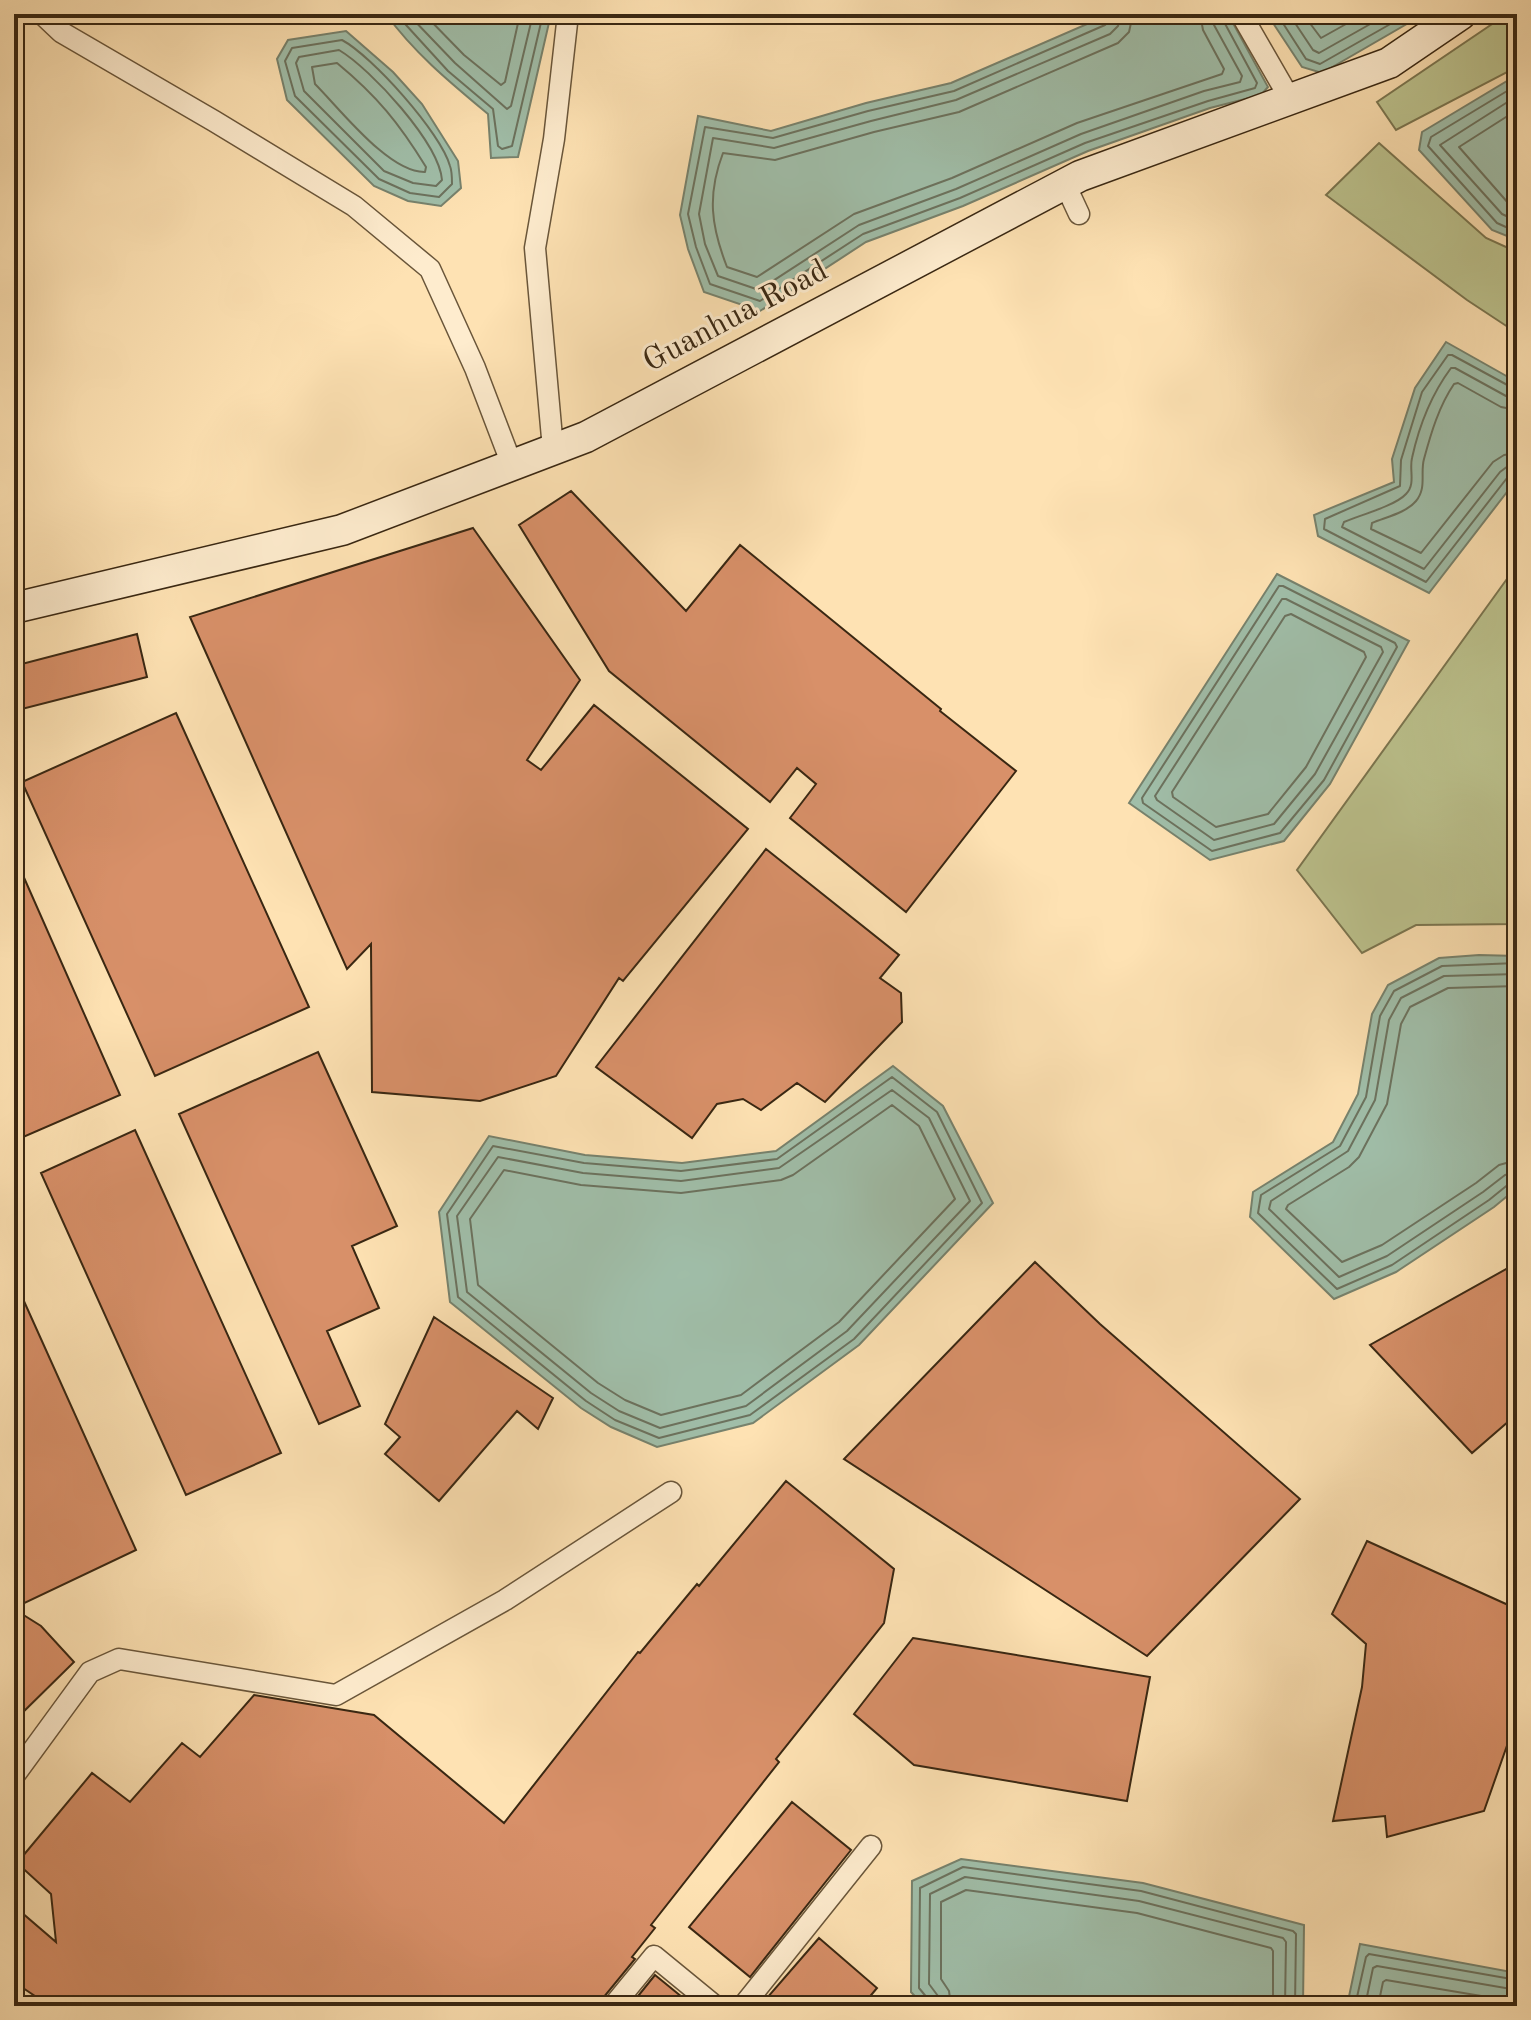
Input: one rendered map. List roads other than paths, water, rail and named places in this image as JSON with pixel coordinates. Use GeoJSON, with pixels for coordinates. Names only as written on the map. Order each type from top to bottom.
{"type":"FeatureCollection","features":[{"type":"Feature","properties":{"kind":"main road","name":"Guanhua Road"},"geometry":{"type":"LineString","coordinates":[[14,608],[342,530],[586,437],[1080,176],[1389,63],[1461,14]]}},
{"type":"Feature","properties":{"kind":"street"},"geometry":{"type":"LineString","coordinates":[[42,14],[61,32],[354,206],[430,269],[475,368],[512,465]]}},
{"type":"Feature","properties":{"kind":"street"},"geometry":{"type":"LineString","coordinates":[[553,449],[535,248],[554,139],[568,14]]}},
{"type":"Feature","properties":{"kind":"street"},"geometry":{"type":"LineString","coordinates":[[1241,14],[1290,99]]}},
{"type":"Feature","properties":{"kind":"street"},"geometry":{"type":"LineString","coordinates":[[1065,184],[1079,214]]}},
{"type":"Feature","properties":{"kind":"street"},"geometry":{"type":"LineString","coordinates":[[14,1776],[90,1672],[119,1659],[336,1695],[505,1600],[671,1492]]}},
{"type":"Feature","properties":{"kind":"street"},"geometry":{"type":"LineString","coordinates":[[743,2006],[871,1846]]}},
{"type":"Feature","properties":{"kind":"street"},"geometry":{"type":"LineString","coordinates":[[613,2006],[654,1956],[715,2006]]}},
{"type":"Feature","properties":{"kind":"water"},"geometry":{"type":"Polygon","coordinates":[[[251,14],[329,14],[327,21],[258,20],[251,14]]]}},
{"type":"Feature","properties":{"kind":"water"},"geometry":{"type":"Polygon","coordinates":[[[386,14],[551,14],[518,157],[491,158],[488,114],[421,55],[386,14]]]}},
{"type":"Feature","properties":{"kind":"water"},"geometry":{"type":"Polygon","coordinates":[[[1110,14],[1228,14],[1268,87],[1261,95],[1210,108],[1088,151],[963,206],[866,242],[760,311],[704,292],[688,249],[680,215],[698,116],[771,131],[866,103],[951,83],[1110,14]]]}},
{"type":"Feature","properties":{"kind":"water"},"geometry":{"type":"Polygon","coordinates":[[[1267,14],[1424,14],[1322,73],[1302,67],[1267,14]]]}},
{"type":"Feature","properties":{"kind":"water"},"geometry":{"type":"Polygon","coordinates":[[[346,31],[393,72],[422,104],[458,161],[461,188],[441,206],[408,201],[374,186],[287,100],[277,59],[288,40],[346,31]]]}},
{"type":"Feature","properties":{"kind":"water"},"geometry":{"type":"Polygon","coordinates":[[[1517,75],[1517,240],[1492,230],[1419,150],[1422,132],[1517,75]]]}},
{"type":"Feature","properties":{"kind":"water"},"geometry":{"type":"Polygon","coordinates":[[[1446,342],[1517,382],[1517,479],[1429,593],[1318,536],[1314,515],[1394,482],[1392,459],[1415,388],[1446,342]]]}},
{"type":"Feature","properties":{"kind":"water"},"geometry":{"type":"Polygon","coordinates":[[[1277,574],[1409,641],[1330,784],[1284,841],[1210,860],[1129,803],[1277,574]]]}},
{"type":"Feature","properties":{"kind":"water"},"geometry":{"type":"Polygon","coordinates":[[[1517,956],[1517,1188],[1494,1207],[1396,1272],[1334,1299],[1250,1217],[1253,1192],[1333,1142],[1358,1094],[1372,1014],[1388,985],[1439,958],[1517,956]]]}},
{"type":"Feature","properties":{"kind":"water"},"geometry":{"type":"Polygon","coordinates":[[[893,1066],[943,1106],[993,1203],[859,1345],[753,1423],[657,1447],[611,1427],[581,1408],[450,1302],[439,1212],[489,1136],[585,1155],[682,1163],[776,1151],[893,1066]]]}},
{"type":"Feature","properties":{"kind":"water"},"geometry":{"type":"Polygon","coordinates":[[[961,1859],[1143,1883],[1304,1925],[1303,2006],[924,2006],[911,1992],[912,1881],[961,1859]]]}},
{"type":"Feature","properties":{"kind":"water"},"geometry":{"type":"Polygon","coordinates":[[[1360,1944],[1517,1973],[1517,2006],[1347,2006],[1360,1944]]]}}]}
